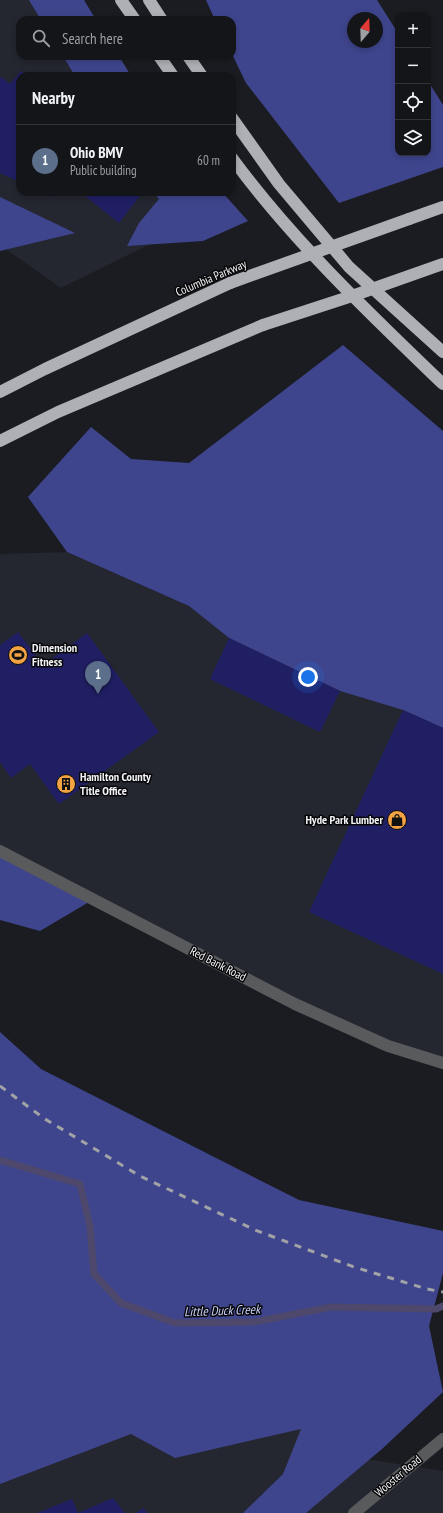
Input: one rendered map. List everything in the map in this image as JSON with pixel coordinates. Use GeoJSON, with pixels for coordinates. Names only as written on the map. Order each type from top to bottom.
{"type":"FeatureCollection","features":[{"type":"Feature","properties":{"kind":"highway"},"geometry":{"type":"LineString","coordinates":[[121,0],[132,16]]}},
{"type":"Feature","properties":{"kind":"highway"},"geometry":{"type":"LineString","coordinates":[[149,0],[159,16]]}},
{"type":"Feature","properties":{"kind":"highway"},"geometry":{"type":"LineString","coordinates":[[162,60],[170,72]]}},
{"type":"Feature","properties":{"kind":"highway"},"geometry":{"type":"LineString","coordinates":[[191,60],[199,72]]}},
{"type":"Feature","properties":{"kind":"highway"},"geometry":{"type":"LineString","coordinates":[[236,124],[279,184],[349,267],[443,352]]}},
{"type":"Feature","properties":{"kind":"highway"},"geometry":{"type":"LineString","coordinates":[[236,163],[253,186],[329,272],[443,384]]}},
{"type":"Feature","properties":{"kind":"highway"},"geometry":{"type":"LineString","coordinates":[[408,219],[443,207]]}},
{"type":"Feature","properties":{"kind":"highway","name":"Columbia Parkway"},"geometry":{"type":"LineString","coordinates":[[0,392],[52,366],[230,283],[408,219],[443,211]]}},
{"type":"Feature","properties":{"kind":"highway"},"geometry":{"type":"LineString","coordinates":[[0,441],[58,412],[263,325],[443,264]]}},
{"type":"Feature","properties":{"kind":"street","name":"Red Bank Road"},"geometry":{"type":"LineString","coordinates":[[0,851],[295,1004],[388,1046],[443,1063]]}},
{"type":"Feature","properties":{"kind":"street","name":"Wooster Road"},"geometry":{"type":"LineString","coordinates":[[354,1513],[443,1439]]}},
{"type":"Feature","properties":{"kind":"shaded area"},"geometry":{"type":"Polygon","coordinates":[[[0,0],[64,0],[73,16],[16,16],[16,60],[97,60],[104,72],[16,72],[16,196],[173,196],[189,225],[61,288],[0,245],[0,0]]]}},
{"type":"Feature","properties":{"kind":"shaded area"},"geometry":{"type":"Polygon","coordinates":[[[29,0],[84,0],[94,16],[39,16],[29,0]]]}},
{"type":"Feature","properties":{"kind":"shaded area"},"geometry":{"type":"Polygon","coordinates":[[[206,0],[377,0],[395,28],[395,156],[431,156],[431,86],[443,105],[443,167],[339,203],[246,83],[235,60],[236,16],[213,16],[206,0]]]}},
{"type":"Feature","properties":{"kind":"shaded area"},"geometry":{"type":"Polygon","coordinates":[[[65,60],[121,60],[129,72],[73,72],[65,60]]]}},
{"type":"Feature","properties":{"kind":"shaded area"},"geometry":{"type":"Polygon","coordinates":[[[156,196],[226,196],[248,221],[203,241],[127,246],[139,223],[159,199],[156,196]]]}},
{"type":"Feature","properties":{"kind":"shaded area"},"geometry":{"type":"Polygon","coordinates":[[[0,197],[75,233],[0,251],[0,197]]]}},
{"type":"Feature","properties":{"kind":"shaded area"},"geometry":{"type":"Polygon","coordinates":[[[343,345],[443,431],[443,728],[403,710],[340,691],[229,638],[189,606],[67,552],[28,497],[91,427],[131,459],[189,463],[343,345]]]}},
{"type":"Feature","properties":{"kind":"shaded area"},"geometry":{"type":"Polygon","coordinates":[[[67,552],[189,606],[229,638],[340,691],[403,710],[443,728],[443,1063],[388,1046],[0,851],[0,555],[67,552]]]}},
{"type":"Feature","properties":{"kind":"shaded area"},"geometry":{"type":"Polygon","coordinates":[[[0,851],[94,899],[40,931],[0,920],[0,851]]]}},
{"type":"Feature","properties":{"kind":"shaded area"},"geometry":{"type":"Polygon","coordinates":[[[0,1032],[41,1069],[299,1200],[443,1231],[443,1273],[429,1326],[443,1392],[382,1449],[306,1513],[243,1513],[283,1474],[301,1429],[175,1458],[131,1434],[0,1484],[0,1032]]]}},
{"type":"Feature","properties":{"kind":"shaded area"},"geometry":{"type":"Polygon","coordinates":[[[210,1372],[360,1458],[443,1471],[443,1513],[0,1513],[0,1451],[210,1372]]]}},
{"type":"Feature","properties":{"kind":"building"},"geometry":{"type":"Polygon","coordinates":[[[1,77],[10,84],[16,77],[16,180],[0,173],[1,77]]]}},
{"type":"Feature","properties":{"kind":"building"},"geometry":{"type":"Polygon","coordinates":[[[85,196],[140,196],[119,223],[85,196]]]}},
{"type":"Feature","properties":{"kind":"building"},"geometry":{"type":"Polygon","coordinates":[[[18,632],[43,665],[87,633],[159,732],[59,804],[30,764],[11,778],[0,762],[0,645],[18,632]]]}},
{"type":"Feature","properties":{"kind":"building"},"geometry":{"type":"Polygon","coordinates":[[[229,638],[340,691],[320,732],[210,679],[229,638]]]}},
{"type":"Feature","properties":{"kind":"building","name":"Hyde Park Lumber"},"geometry":{"type":"Polygon","coordinates":[[[403,710],[443,728],[443,974],[309,912],[403,710]]]}},
{"type":"Feature","properties":{"kind":"building"},"geometry":{"type":"Polygon","coordinates":[[[113,1498],[125,1513],[78,1513],[113,1498]]]}},
{"type":"Feature","properties":{"kind":"building"},"geometry":{"type":"Polygon","coordinates":[[[72,1499],[78,1513],[37,1513],[72,1499]]]}},
{"type":"Feature","properties":{"kind":"building"},"geometry":{"type":"Polygon","coordinates":[[[143,1508],[148,1513],[136,1513],[143,1508]]]}},
{"type":"Feature","properties":{"kind":"waterway","name":"Little Duck Creek"},"geometry":{"type":"LineString","coordinates":[[0,1160],[80,1184],[90,1226],[94,1274],[121,1303],[175,1323],[254,1322],[331,1307],[436,1309],[443,1306]]}},
{"type":"Feature","properties":{"kind":"railway"},"geometry":{"type":"LineString","coordinates":[[0,1086],[45,1119],[140,1176],[255,1230],[354,1267],[427,1289],[443,1292]]}},
{"type":"Feature","properties":{"kind":"place","name":"Dimension Fitness"},"geometry":{"type":"Point","coordinates":[18,655]}},
{"type":"Feature","properties":{"kind":"place","name":"Ohio BMV"},"geometry":{"type":"Point","coordinates":[98,694]}},
{"type":"Feature","properties":{"kind":"place","name":"Hamilton County Title Office"},"geometry":{"type":"Point","coordinates":[66,784]}},
{"type":"Feature","properties":{"kind":"place","name":"Hyde Park Lumber"},"geometry":{"type":"Point","coordinates":[397,820]}}]}
